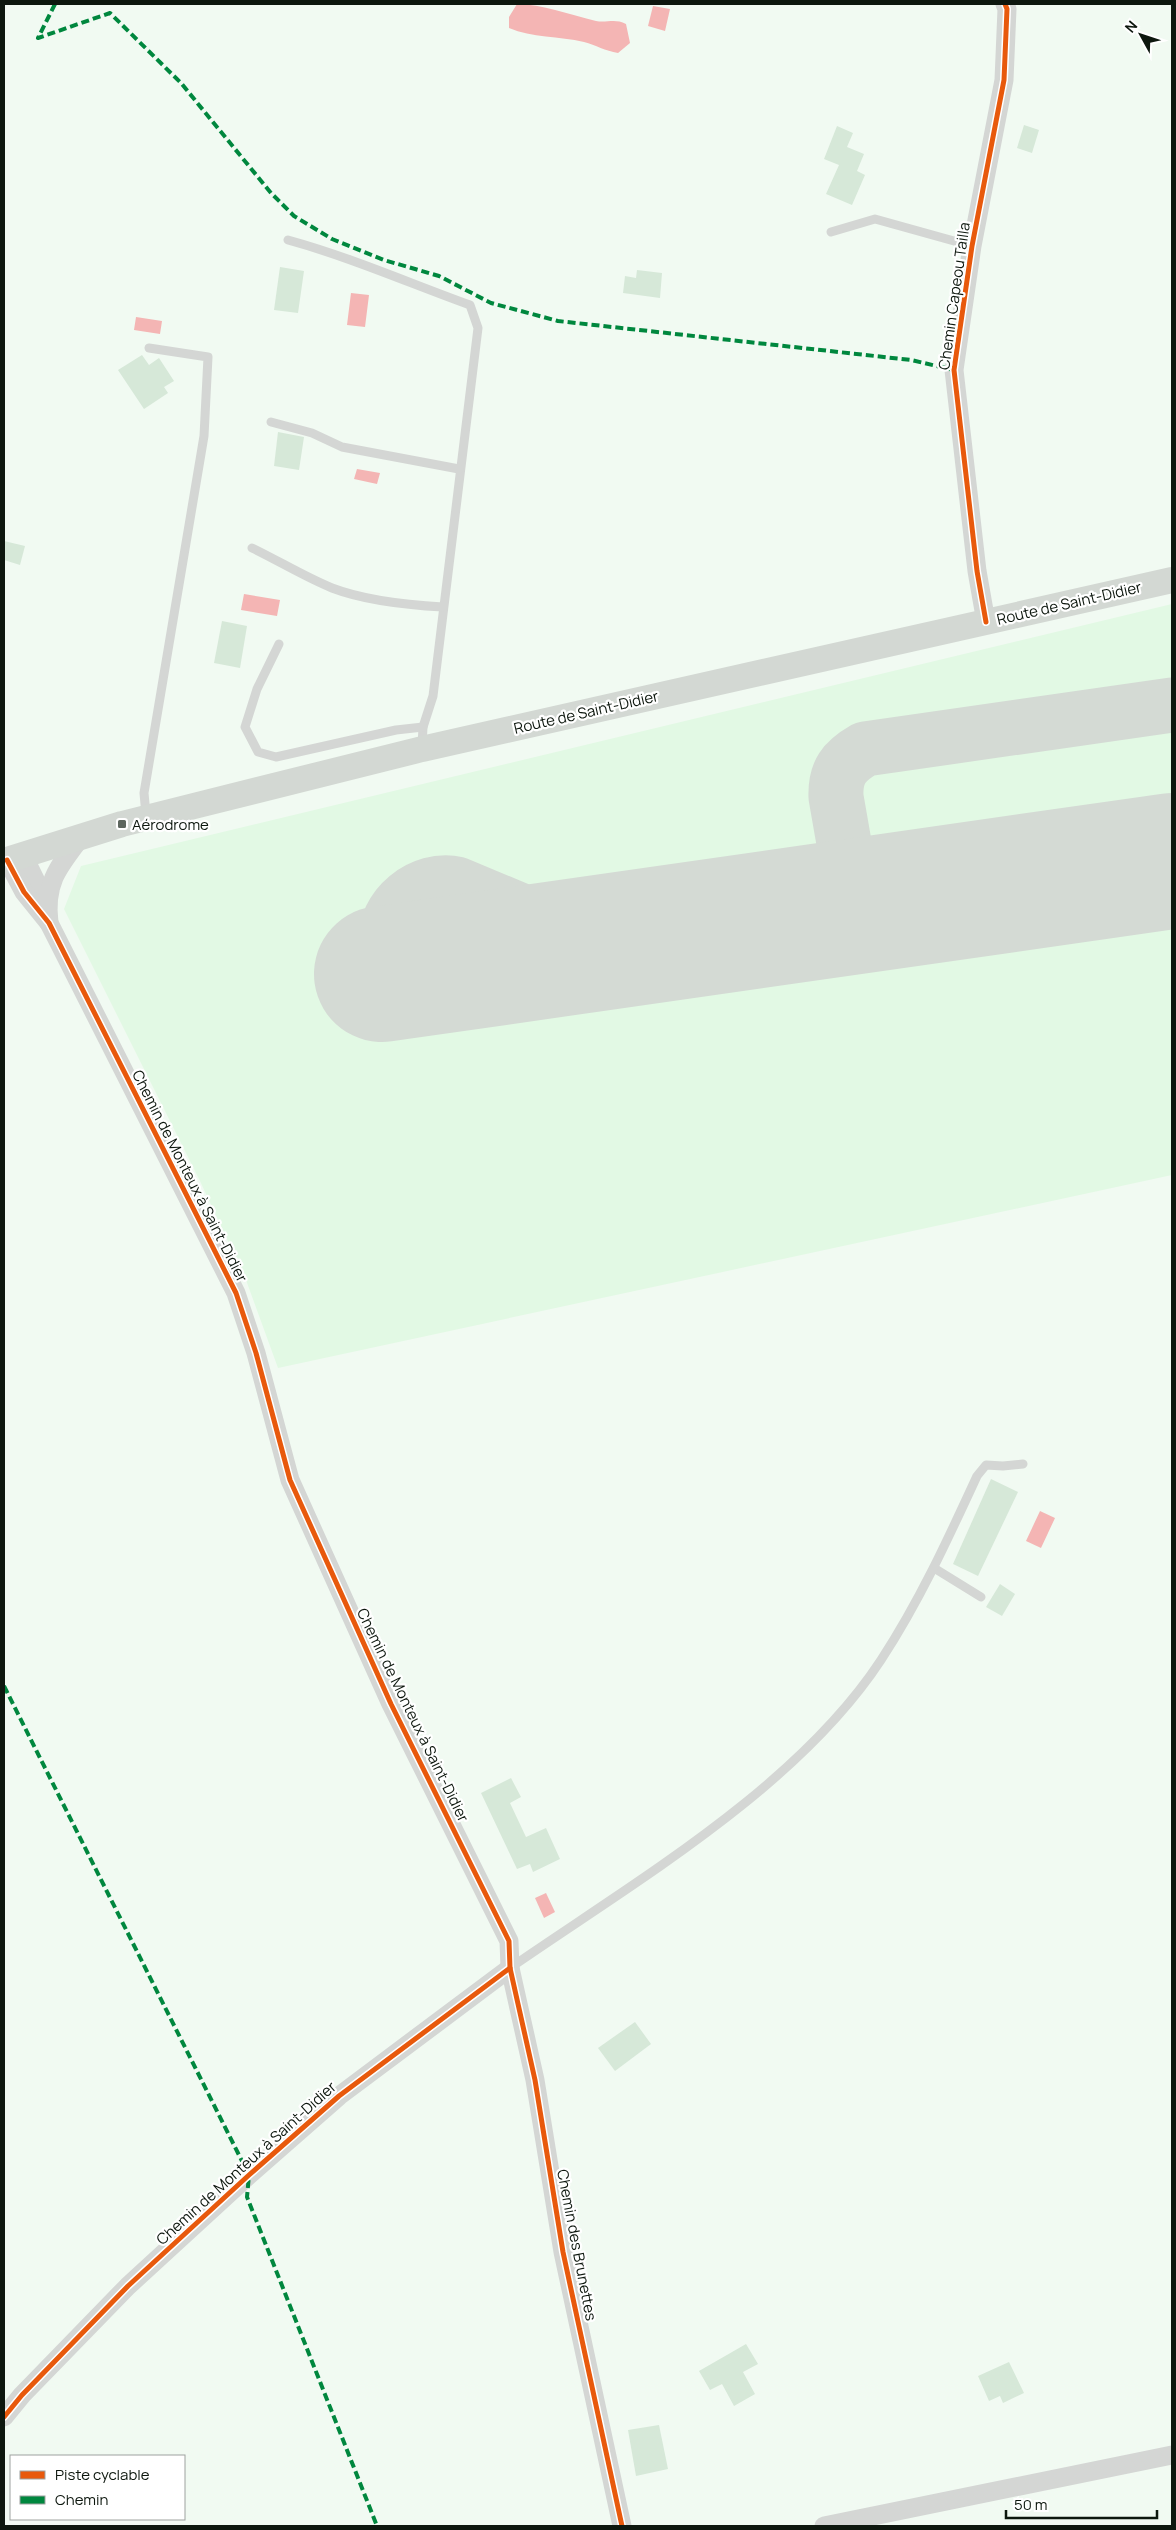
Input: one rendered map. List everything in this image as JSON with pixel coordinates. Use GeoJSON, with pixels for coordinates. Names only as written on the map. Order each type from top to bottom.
{"type":"FeatureCollection","features":[{"type":"Feature","properties":{"kind":"main road","name":"Route de Saint-Didier"},"geometry":{"type":"LineString","coordinates":[[10,857],[422,738],[746,674],[1172,580]]}},
{"type":"Feature","properties":{"kind":"street","name":"Chemin Capeou Tailla"},"geometry":{"type":"LineString","coordinates":[[986,622],[977,571],[954,370],[972,246],[1004,80],[1007,9],[1005,4]]}},
{"type":"Feature","properties":{"kind":"street","name":"Chemin de Monteux à Saint-Didier"},"geometry":{"type":"LineString","coordinates":[[49,924],[46,902],[54,875],[82,836]]}},
{"type":"Feature","properties":{"kind":"street","name":"Chemin de Monteux à Saint-Didier"},"geometry":{"type":"LineString","coordinates":[[10,857],[46,902]]}},
{"type":"Feature","properties":{"kind":"street","name":"Chemin de Monteux à Saint-Didier"},"geometry":{"type":"LineString","coordinates":[[4,2417],[22,2395],[128,2286],[249,2175],[340,2096],[510,1968],[509,1941],[391,1704],[290,1480],[256,1353],[236,1293],[49,924],[24,892],[10,857]]}},
{"type":"Feature","properties":{"kind":"street","name":"Chemin des Brunettes"},"geometry":{"type":"LineString","coordinates":[[510,1968],[535,2080],[563,2252],[622,2526]]}},
{"type":"Feature","properties":{"kind":"street"},"geometry":{"type":"LineString","coordinates":[[824,2526],[1172,2455]]}},
{"type":"Feature","properties":{"kind":"lane"},"geometry":{"type":"LineString","coordinates":[[831,232],[875,219],[972,246]]}},
{"type":"Feature","properties":{"kind":"lane"},"geometry":{"type":"LineString","coordinates":[[279,644],[257,689],[245,727],[258,752],[276,757],[396,730],[422,738],[433,696],[459,469],[478,328],[470,305],[386,275],[342,255],[288,240]]}},
{"type":"Feature","properties":{"kind":"lane"},"geometry":{"type":"LineString","coordinates":[[146,818],[144,793],[204,436],[208,357],[149,348]]}},
{"type":"Feature","properties":{"kind":"lane"},"geometry":{"type":"LineString","coordinates":[[272,422],[312,433],[342,447],[459,469]]}},
{"type":"Feature","properties":{"kind":"lane"},"geometry":{"type":"LineString","coordinates":[[252,548],[332,588],[352,595],[420,606],[443,607]]}},
{"type":"Feature","properties":{"kind":"lane"},"geometry":{"type":"LineString","coordinates":[[510,1968],[682,1849],[792,1764],[834,1719],[880,1661],[934,1568],[977,1476],[986,1465],[1023,1464]]}},
{"type":"Feature","properties":{"kind":"lane"},"geometry":{"type":"LineString","coordinates":[[934,1568],[981,1597]]}},
{"type":"Feature","properties":{"kind":"shaded area"},"geometry":{"type":"Polygon","coordinates":[[[517,4],[546,8],[596,21],[622,22],[626,24],[630,43],[618,53],[584,42],[536,35],[509,28],[509,17],[517,4]]]}},
{"type":"Feature","properties":{"kind":"shaded area"},"geometry":{"type":"Polygon","coordinates":[[[653,6],[670,9],[665,31],[648,26],[653,6]]]}},
{"type":"Feature","properties":{"kind":"shaded area"},"geometry":{"type":"Polygon","coordinates":[[[351,293],[369,295],[365,327],[347,325],[351,293]]]}},
{"type":"Feature","properties":{"kind":"shaded area"},"geometry":{"type":"Polygon","coordinates":[[[136,317],[162,321],[160,334],[134,330],[136,317]]]}},
{"type":"Feature","properties":{"kind":"shaded area"},"geometry":{"type":"Polygon","coordinates":[[[357,469],[380,473],[377,484],[354,479],[357,469]]]}},
{"type":"Feature","properties":{"kind":"shaded area"},"geometry":{"type":"Polygon","coordinates":[[[244,594],[280,600],[277,616],[241,610],[244,594]]]}},
{"type":"Feature","properties":{"kind":"shaded area"},"geometry":{"type":"Polygon","coordinates":[[[1172,604],[1172,1175],[278,1368],[246,1280],[200,1181],[64,909],[81,866],[1172,604]]]}},
{"type":"Feature","properties":{"kind":"shaded area"},"geometry":{"type":"Polygon","coordinates":[[[1040,1511],[1055,1518],[1041,1548],[1026,1541],[1040,1511]]]}},
{"type":"Feature","properties":{"kind":"shaded area"},"geometry":{"type":"Polygon","coordinates":[[[546,1893],[555,1912],[544,1918],[535,1898],[546,1893]]]}},
{"type":"Feature","properties":{"kind":"building"},"geometry":{"type":"Polygon","coordinates":[[[1024,125],[1039,130],[1032,153],[1017,148],[1024,125]]]}},
{"type":"Feature","properties":{"kind":"building"},"geometry":{"type":"Polygon","coordinates":[[[837,126],[853,133],[847,147],[864,154],[857,171],[865,175],[852,205],[826,194],[839,165],[824,159],[837,126]]]}},
{"type":"Feature","properties":{"kind":"building"},"geometry":{"type":"Polygon","coordinates":[[[280,267],[304,271],[298,313],[274,310],[280,267]]]}},
{"type":"Feature","properties":{"kind":"building"},"geometry":{"type":"Polygon","coordinates":[[[637,270],[662,273],[660,298],[623,293],[625,276],[636,278],[637,270]]]}},
{"type":"Feature","properties":{"kind":"building"},"geometry":{"type":"Polygon","coordinates":[[[142,355],[149,365],[159,358],[174,381],[164,387],[168,393],[144,409],[118,370],[142,355]]]}},
{"type":"Feature","properties":{"kind":"building"},"geometry":{"type":"Polygon","coordinates":[[[278,432],[304,437],[299,470],[274,466],[278,432]]]}},
{"type":"Feature","properties":{"kind":"building"},"geometry":{"type":"Polygon","coordinates":[[[4,541],[25,546],[20,565],[4,560],[4,541]]]}},
{"type":"Feature","properties":{"kind":"building"},"geometry":{"type":"Polygon","coordinates":[[[222,621],[247,626],[240,668],[214,663],[222,621]]]}},
{"type":"Feature","properties":{"kind":"building"},"geometry":{"type":"Polygon","coordinates":[[[991,1479],[1018,1492],[978,1576],[953,1564],[991,1479]]]}},
{"type":"Feature","properties":{"kind":"building"},"geometry":{"type":"Polygon","coordinates":[[[1000,1584],[1015,1594],[1002,1616],[986,1607],[1000,1584]]]}},
{"type":"Feature","properties":{"kind":"building"},"geometry":{"type":"Polygon","coordinates":[[[511,1778],[521,1797],[510,1803],[526,1837],[546,1828],[560,1859],[533,1872],[530,1864],[517,1869],[481,1793],[511,1778]]]}},
{"type":"Feature","properties":{"kind":"building"},"geometry":{"type":"Polygon","coordinates":[[[635,2022],[651,2044],[615,2071],[598,2048],[635,2022]]]}},
{"type":"Feature","properties":{"kind":"building"},"geometry":{"type":"Polygon","coordinates":[[[746,2344],[758,2364],[743,2372],[755,2394],[734,2406],[722,2384],[710,2390],[699,2371],[746,2344]]]}},
{"type":"Feature","properties":{"kind":"building"},"geometry":{"type":"Polygon","coordinates":[[[1009,2362],[1024,2393],[1003,2403],[1000,2396],[989,2401],[978,2376],[1009,2362]]]}},
{"type":"Feature","properties":{"kind":"building"},"geometry":{"type":"Polygon","coordinates":[[[659,2425],[668,2469],[636,2476],[628,2430],[659,2425]]]}},
{"type":"Feature","properties":{"kind":"taxiway"},"geometry":{"type":"LineString","coordinates":[[855,906],[836,788],[842,768],[858,753],[865,749],[1172,705]]}},
{"type":"Feature","properties":{"kind":"taxiway"},"geometry":{"type":"LineString","coordinates":[[402,970],[392,958],[386,944],[387,930],[391,918],[407,897],[431,885],[444,883],[457,884],[600,944]]}},
{"type":"Feature","properties":{"kind":"runway"},"geometry":{"type":"LineString","coordinates":[[382,974],[1172,861]]}},
{"type":"Feature","properties":{"kind":"marked path"},"geometry":{"type":"LineString","coordinates":[[55,4],[38,38],[110,13],[181,83],[271,193],[294,216],[332,239],[384,260],[439,276],[491,303],[558,321],[911,360],[954,370]]}},
{"type":"Feature","properties":{"kind":"marked path"},"geometry":{"type":"LineString","coordinates":[[4,1686],[249,2175],[247,2197],[377,2526]]}},
{"type":"Feature","properties":{"kind":"cycle path"},"geometry":{"type":"LineString","coordinates":[[986,622],[977,571],[954,370],[972,246],[1004,80],[1007,9],[1005,4]]}},
{"type":"Feature","properties":{"kind":"cycle path"},"geometry":{"type":"LineString","coordinates":[[7,860],[24,892],[49,923],[236,1293],[256,1353],[290,1480],[391,1704],[509,1941],[510,1968],[535,2080],[563,2252],[622,2526]]}},
{"type":"Feature","properties":{"kind":"cycle path"},"geometry":{"type":"LineString","coordinates":[[4,2417],[22,2395],[128,2286],[249,2175],[339,2096],[510,1968]]}},
{"type":"Feature","properties":{"kind":"place","name":"Aérodrome"},"geometry":{"type":"Point","coordinates":[122,824]}}]}
